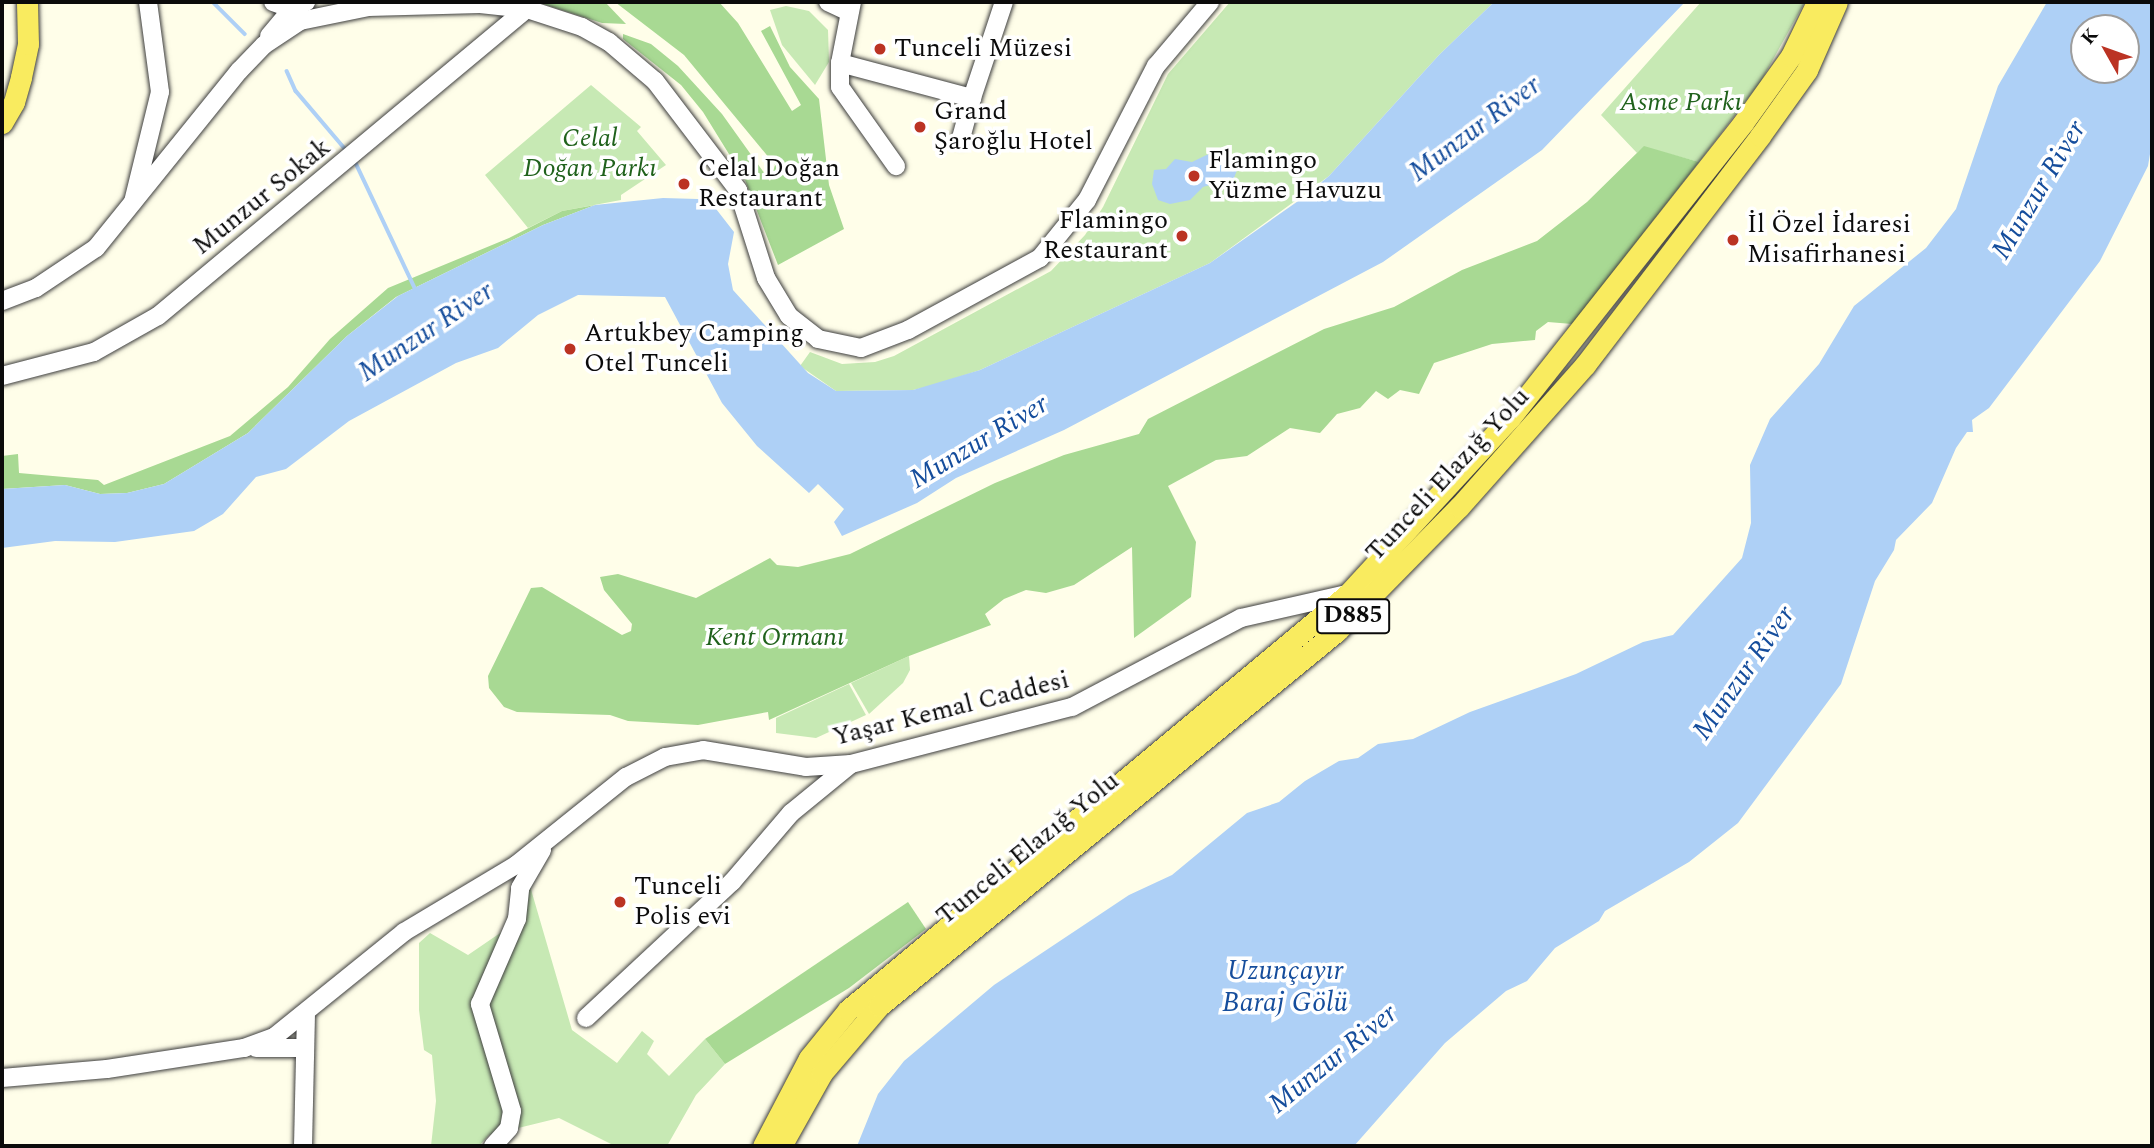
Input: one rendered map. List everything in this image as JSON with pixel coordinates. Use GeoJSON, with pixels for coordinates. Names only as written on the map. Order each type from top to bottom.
{"type":"FeatureCollection","features":[{"type":"Feature","properties":{"kind":"main road"},"geometry":{"type":"LineString","coordinates":[[2,123],[14,102],[21,77],[27,44],[27,2]]}},
{"type":"Feature","properties":{"kind":"main road","name":"Tunceli Elazığ Yolu"},"geometry":{"type":"LineString","coordinates":[[764,1146],[809,1058],[848,1010],[1180,738],[1348,594],[1567,351],[1771,86],[1806,30],[1817,2]]}},
{"type":"Feature","properties":{"kind":"main road","name":"Tunceli Elazığ Yolu"},"geometry":{"type":"LineString","coordinates":[[781,1146],[822,1073],[879,1006],[1204,742],[1380,590],[1585,365],[1800,79],[1824,40],[1837,2]]}},
{"type":"Feature","properties":{"kind":"street"},"geometry":{"type":"LineString","coordinates":[[133,202],[160,92],[148,2]]}},
{"type":"Feature","properties":{"kind":"street"},"geometry":{"type":"LineString","coordinates":[[273,2],[299,6]]}},
{"type":"Feature","properties":{"kind":"street"},"geometry":{"type":"LineString","coordinates":[[828,2],[850,7],[840,63],[845,96],[896,166]]}},
{"type":"Feature","properties":{"kind":"street"},"geometry":{"type":"LineString","coordinates":[[961,138],[1004,2]]}},
{"type":"Feature","properties":{"kind":"street"},"geometry":{"type":"LineString","coordinates":[[264,45],[300,21],[368,7],[480,4],[527,9],[597,34],[655,80],[738,190],[766,278],[789,316],[818,339],[848,349],[875,344],[908,330],[1040,258],[1080,211],[1156,66],[1210,2]]}},
{"type":"Feature","properties":{"kind":"street"},"geometry":{"type":"LineString","coordinates":[[2,300],[36,288],[96,248],[264,45],[274,26],[299,6]]}},
{"type":"Feature","properties":{"kind":"street","name":"Munzur Sokak"},"geometry":{"type":"LineString","coordinates":[[2,376],[94,352],[158,316],[527,9]]}},
{"type":"Feature","properties":{"kind":"street"},"geometry":{"type":"LineString","coordinates":[[840,63],[972,98]]}},
{"type":"Feature","properties":{"kind":"street","name":"Yaşar Kemal Caddesi"},"geometry":{"type":"LineString","coordinates":[[244,1048],[274,1037],[306,1016],[404,932],[545,845],[626,777],[686,750],[735,753],[806,767],[852,764],[1072,707],[1241,618],[1348,594],[1380,590]]}},
{"type":"Feature","properties":{"kind":"street"},"geometry":{"type":"LineString","coordinates":[[586,1018],[732,882],[790,813],[852,764]]}},
{"type":"Feature","properties":{"kind":"street"},"geometry":{"type":"LineString","coordinates":[[493,1146],[509,1128],[512,1111],[480,1004],[517,919],[520,888],[545,845]]}},
{"type":"Feature","properties":{"kind":"street"},"geometry":{"type":"LineString","coordinates":[[303,1146],[306,1016]]}},
{"type":"Feature","properties":{"kind":"street"},"geometry":{"type":"LineString","coordinates":[[2,1078],[107,1069],[244,1048],[305,1048]]}},
{"type":"Feature","properties":{"kind":"green space"},"geometry":{"type":"Polygon","coordinates":[[[605,2],[626,24],[602,23],[540,3],[605,2]]]}},
{"type":"Feature","properties":{"kind":"green space"},"geometry":{"type":"Polygon","coordinates":[[[615,2],[719,2],[738,23],[792,111],[801,105],[761,31],[770,26],[790,67],[819,99],[829,185],[844,229],[778,265],[745,180],[703,112],[681,85],[623,39],[623,34],[651,44],[678,66],[722,114],[770,181],[775,165],[684,55],[615,2]]]}},
{"type":"Feature","properties":{"kind":"green space"},"geometry":{"type":"Polygon","coordinates":[[[1230,2],[1494,2],[1439,55],[1329,176],[1210,263],[980,370],[935,385],[913,390],[836,391],[800,366],[810,352],[842,364],[875,362],[894,356],[1051,271],[1085,235],[1103,207],[1168,74],[1230,2]]]}},
{"type":"Feature","properties":{"kind":"green space","name":"Asme Parkı"},"geometry":{"type":"Polygon","coordinates":[[[1701,2],[1805,2],[1761,81],[1699,162],[1644,147],[1637,153],[1601,115],[1701,2]]]}},
{"type":"Feature","properties":{"kind":"green space"},"geometry":{"type":"Polygon","coordinates":[[[786,6],[809,11],[828,30],[829,62],[815,85],[782,45],[770,10],[786,6]]]}},
{"type":"Feature","properties":{"kind":"green space","name":"Celal Doğan Parkı"},"geometry":{"type":"Polygon","coordinates":[[[591,85],[641,127],[637,131],[666,165],[621,195],[621,200],[562,211],[528,228],[485,175],[591,85]]]}},
{"type":"Feature","properties":{"kind":"green space","name":"Kent Ormanı"},"geometry":{"type":"Polygon","coordinates":[[[1644,146],[1699,162],[1572,324],[1548,322],[1536,331],[1535,340],[1492,344],[1434,363],[1419,394],[1400,390],[1388,399],[1376,391],[1360,408],[1337,414],[1320,433],[1290,428],[1247,456],[1216,460],[1168,486],[1196,542],[1191,597],[1134,638],[1132,547],[1074,585],[1046,593],[1026,590],[1004,599],[985,614],[991,625],[909,656],[769,720],[768,712],[698,725],[628,721],[610,715],[517,712],[504,707],[489,688],[488,676],[531,588],[542,587],[622,635],[631,631],[632,624],[604,590],[600,577],[618,574],[696,598],[770,558],[777,565],[798,567],[850,554],[995,483],[1064,455],[1139,434],[1148,419],[1324,329],[1394,307],[1462,270],[1537,241],[1587,202],[1644,146]]]}},
{"type":"Feature","properties":{"kind":"green space"},"geometry":{"type":"Polygon","coordinates":[[[595,205],[543,225],[396,297],[347,336],[248,433],[164,484],[127,493],[100,494],[65,485],[2,489],[2,456],[18,454],[19,473],[98,480],[104,485],[230,436],[288,387],[330,339],[388,288],[509,238],[562,211],[595,205]]]}},
{"type":"Feature","properties":{"kind":"green space"},"geometry":{"type":"Polygon","coordinates":[[[909,656],[910,670],[903,683],[869,714],[851,683],[909,656]]]}},
{"type":"Feature","properties":{"kind":"green space"},"geometry":{"type":"Polygon","coordinates":[[[849,684],[866,715],[816,738],[776,733],[776,718],[849,684]]]}},
{"type":"Feature","properties":{"kind":"green space"},"geometry":{"type":"Polygon","coordinates":[[[530,886],[572,1030],[617,1063],[642,1031],[654,1041],[647,1054],[669,1076],[705,1039],[725,1064],[696,1095],[667,1146],[615,1146],[559,1118],[489,1135],[479,1146],[431,1146],[436,1101],[432,1055],[424,1050],[419,1010],[419,943],[430,933],[468,955],[522,918],[530,886]]]}},
{"type":"Feature","properties":{"kind":"green space"},"geometry":{"type":"Polygon","coordinates":[[[908,902],[926,929],[849,988],[725,1064],[705,1039],[908,902]]]}},
{"type":"Feature","properties":{"kind":"water","name":"Munzur River"},"geometry":{"type":"Polygon","coordinates":[[[1494,2],[1685,2],[1542,150],[1383,262],[1064,430],[956,478],[917,503],[842,536],[834,522],[844,509],[818,484],[809,493],[757,446],[722,403],[665,297],[578,295],[538,315],[498,348],[456,363],[349,421],[286,469],[256,477],[223,514],[194,531],[115,542],[55,541],[2,548],[2,489],[65,485],[100,494],[127,493],[164,484],[248,433],[347,336],[398,296],[543,225],[595,205],[663,198],[698,199],[713,205],[734,232],[728,264],[733,290],[808,373],[836,391],[913,390],[980,370],[1210,263],[1301,199],[1329,176],[1439,55],[1494,2]]]}},
{"type":"Feature","properties":{"kind":"water","name":"Uzunçayır Baraj Gölü"},"geometry":{"type":"Polygon","coordinates":[[[2047,2],[2152,2],[2152,142],[2148,166],[2100,261],[1989,408],[1972,420],[1973,432],[1967,432],[1956,448],[1932,503],[1896,540],[1894,550],[1875,581],[1841,684],[1738,823],[1689,862],[1605,911],[1599,921],[1555,948],[1527,981],[1506,991],[1445,1043],[1354,1146],[857,1146],[878,1094],[904,1061],[994,985],[1129,895],[1172,875],[1247,813],[1279,802],[1305,781],[1339,761],[1358,758],[1378,744],[1413,739],[1470,712],[1576,674],[1643,642],[1673,635],[1742,558],[1751,523],[1750,465],[1770,419],[1819,364],[1854,306],[1926,248],[1956,209],[1998,86],[2047,2]]]}},
{"type":"Feature","properties":{"kind":"water","name":"Flamingo Yüzme Havuzu"},"geometry":{"type":"Polygon","coordinates":[[[1221,148],[1237,158],[1239,165],[1234,178],[1203,187],[1190,200],[1170,204],[1158,200],[1152,184],[1154,170],[1166,169],[1175,159],[1192,162],[1221,148]]]}},
{"type":"Feature","properties":{"kind":"waterway"},"geometry":{"type":"LineString","coordinates":[[213,2],[245,34]]}},
{"type":"Feature","properties":{"kind":"waterway"},"geometry":{"type":"LineString","coordinates":[[287,71],[296,91],[348,152]]}},
{"type":"Feature","properties":{"kind":"waterway"},"geometry":{"type":"LineString","coordinates":[[355,161],[416,290]]}},
{"type":"Feature","properties":{"kind":"place","name":"Tunceli Müzesi"},"geometry":{"type":"Point","coordinates":[880,49]}},
{"type":"Feature","properties":{"kind":"place","name":"Grand Şaroğlu Hotel"},"geometry":{"type":"Point","coordinates":[920,127]}},
{"type":"Feature","properties":{"kind":"place","name":"Flamingo Yüzme Havuzu"},"geometry":{"type":"Point","coordinates":[1194,176]}},
{"type":"Feature","properties":{"kind":"place","name":"Celal Doğan Restaurant"},"geometry":{"type":"Point","coordinates":[684,184]}},
{"type":"Feature","properties":{"kind":"place","name":"Flamingo Restaurant"},"geometry":{"type":"Point","coordinates":[1182,236]}},
{"type":"Feature","properties":{"kind":"place","name":"İl Özel İdaresi Misafirhanesi"},"geometry":{"type":"Point","coordinates":[1733,240]}},
{"type":"Feature","properties":{"kind":"place","name":"Artukbey Camping Otel Tunceli"},"geometry":{"type":"Point","coordinates":[570,349]}},
{"type":"Feature","properties":{"kind":"place","name":"Tunceli Polis evi"},"geometry":{"type":"Point","coordinates":[620,902]}}]}
